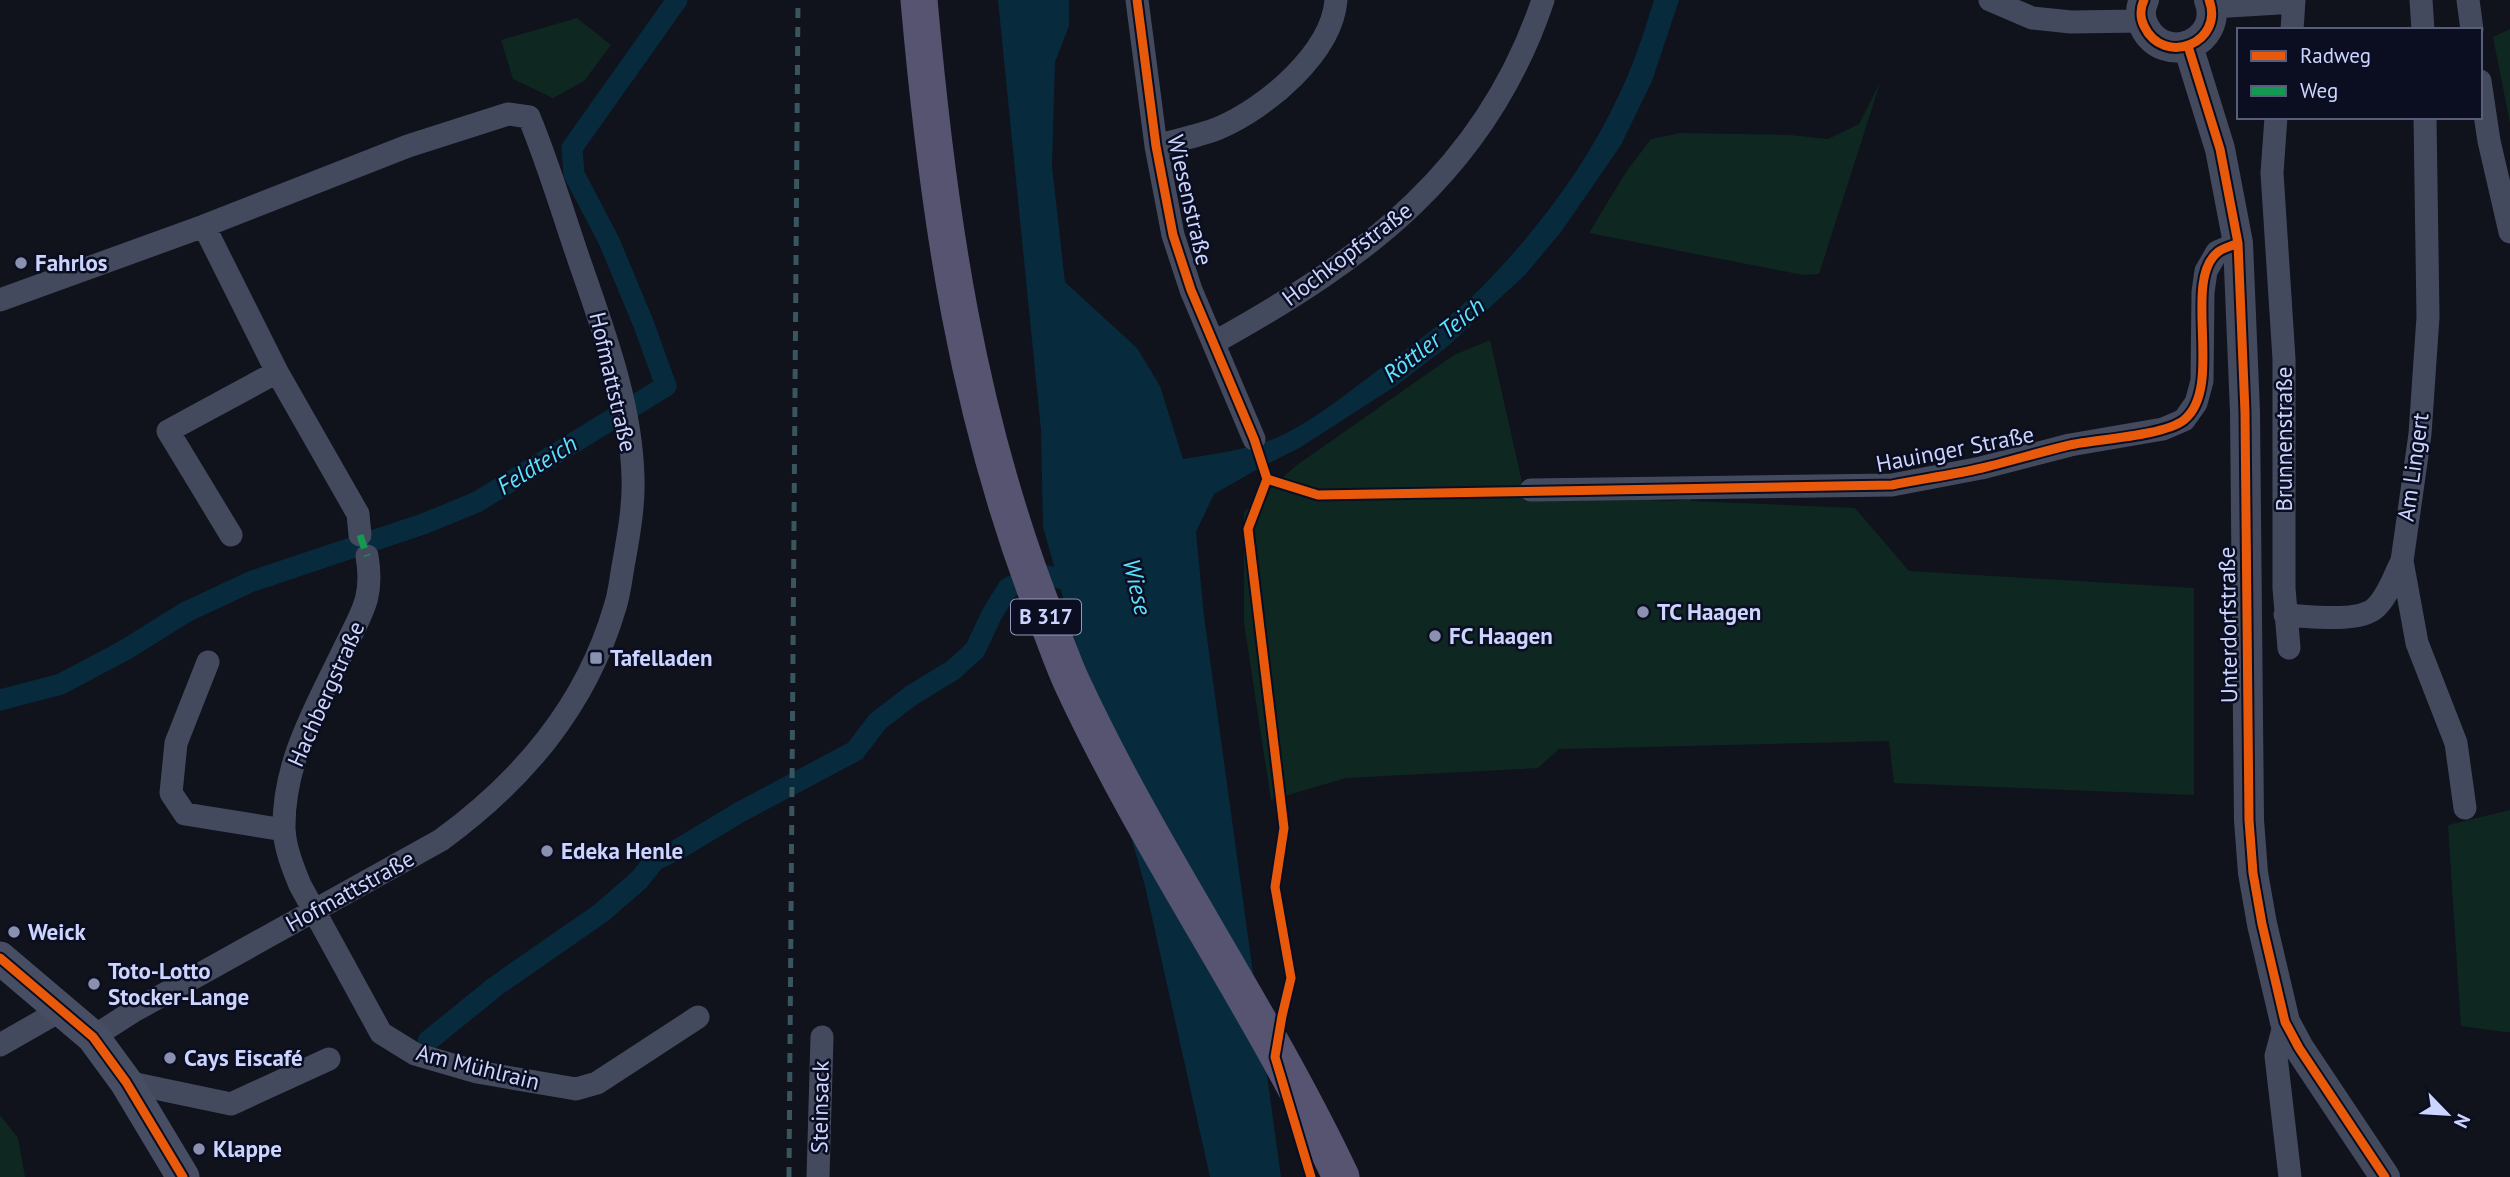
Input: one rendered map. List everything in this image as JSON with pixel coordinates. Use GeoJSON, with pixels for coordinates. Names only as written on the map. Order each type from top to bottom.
{"type":"FeatureCollection","features":[{"type":"Feature","properties":{"kind":"main road","name":"B 317"},"geometry":{"type":"LineString","coordinates":[[919,0],[929,115],[965,349],[1023,561],[1072,684],[1131,798],[1280,1056],[1341,1177]]}},
{"type":"Feature","properties":{"kind":"main road"},"geometry":{"type":"LineString","coordinates":[[0,957],[93,1037],[126,1082],[183,1177]]}},
{"type":"Feature","properties":{"kind":"street","name":"Wiesenstraße"},"geometry":{"type":"LineString","coordinates":[[1137,0],[1156,146],[1173,235],[1191,289],[1254,439]]}},
{"type":"Feature","properties":{"kind":"street"},"geometry":{"type":"LineString","coordinates":[[1156,146],[1219,128],[1276,91],[1320,46],[1333,18],[1336,0]]}},
{"type":"Feature","properties":{"kind":"street","name":"Hochkopfstraße"},"geometry":{"type":"LineString","coordinates":[[1214,342],[1282,305],[1343,263],[1388,228],[1432,188],[1484,122],[1512,76],[1543,0]]}},
{"type":"Feature","properties":{"kind":"street"},"geometry":{"type":"LineString","coordinates":[[1990,0],[2032,18],[2071,22],[2143,10],[2148,34],[2159,44],[2174,48],[2189,46],[2202,37],[2210,23],[2210,4],[2294,1],[2292,28]]}},
{"type":"Feature","properties":{"kind":"street"},"geometry":{"type":"LineString","coordinates":[[2421,0],[2423,28]]}},
{"type":"Feature","properties":{"kind":"street"},"geometry":{"type":"LineString","coordinates":[[2468,0],[2472,28]]}},
{"type":"Feature","properties":{"kind":"street","name":"Unterdorfstraße"},"geometry":{"type":"LineString","coordinates":[[2189,46],[2220,149],[2238,243],[2245,412],[2249,820],[2253,873],[2285,1022],[2299,1048],[2385,1177]]}},
{"type":"Feature","properties":{"kind":"street"},"geometry":{"type":"LineString","coordinates":[[2482,94],[2489,141],[2510,232]]}},
{"type":"Feature","properties":{"kind":"street","name":"Hofmattstraße"},"geometry":{"type":"LineString","coordinates":[[0,300],[204,226],[408,146],[508,114],[529,117],[550,167],[598,314],[628,428],[633,477],[630,527],[616,606],[596,658],[572,704],[552,735],[517,776],[476,814],[441,839],[132,1012],[93,1037]]}},
{"type":"Feature","properties":{"kind":"street","name":"Brunnenstraße"},"geometry":{"type":"LineString","coordinates":[[2276,119],[2272,173],[2284,359],[2285,615]]}},
{"type":"Feature","properties":{"kind":"street","name":"Am Lingert"},"geometry":{"type":"LineString","coordinates":[[2425,119],[2428,317],[2420,434],[2402,561],[2417,643],[2456,743],[2465,808]]}},
{"type":"Feature","properties":{"kind":"street","name":"Hachbergstraße"},"geometry":{"type":"LineString","coordinates":[[204,226],[278,372],[358,514],[371,579],[366,605],[290,769],[284,830],[291,863],[313,912]]}},
{"type":"Feature","properties":{"kind":"street","name":"Hauinger Straße"},"geometry":{"type":"LineString","coordinates":[[1531,490],[1892,485],[1981,468],[2070,445],[2163,429],[2185,419],[2196,403],[2202,381],[2203,292],[2206,271],[2217,252],[2238,243]]}},
{"type":"Feature","properties":{"kind":"street"},"geometry":{"type":"LineString","coordinates":[[231,534],[168,430],[278,372]]}},
{"type":"Feature","properties":{"kind":"street"},"geometry":{"type":"LineString","coordinates":[[2289,648],[2285,615],[2363,615],[2375,609],[2383,599],[2402,561]]}},
{"type":"Feature","properties":{"kind":"street"},"geometry":{"type":"LineString","coordinates":[[208,662],[176,743],[171,793],[185,814],[284,830]]}},
{"type":"Feature","properties":{"kind":"street","name":"Am Mühlrain"},"geometry":{"type":"LineString","coordinates":[[313,912],[381,1033],[415,1054],[444,1064],[576,1089],[597,1083],[698,1017]]}},
{"type":"Feature","properties":{"kind":"street"},"geometry":{"type":"LineString","coordinates":[[0,1045],[63,1009]]}},
{"type":"Feature","properties":{"kind":"street"},"geometry":{"type":"LineString","coordinates":[[2285,1022],[2276,1056],[2290,1177]]}},
{"type":"Feature","properties":{"kind":"street","name":"Steinsack"},"geometry":{"type":"LineString","coordinates":[[818,1177],[822,1037]]}},
{"type":"Feature","properties":{"kind":"street"},"geometry":{"type":"LineString","coordinates":[[126,1082],[231,1104],[329,1059]]}},
{"type":"Feature","properties":{"kind":"green space"},"geometry":{"type":"Polygon","coordinates":[[[577,18],[611,45],[584,81],[553,98],[513,79],[501,40],[577,18]]]}},
{"type":"Feature","properties":{"kind":"green space"},"geometry":{"type":"Polygon","coordinates":[[[2510,29],[2510,123],[2493,37],[2510,29]]]}},
{"type":"Feature","properties":{"kind":"green space"},"geometry":{"type":"Polygon","coordinates":[[[1880,83],[1819,274],[1803,275],[1589,233],[1626,172],[1651,139],[1681,133],[1790,135],[1828,139],[1859,124],[1880,83]]]}},
{"type":"Feature","properties":{"kind":"green space"},"geometry":{"type":"Polygon","coordinates":[[[1490,340],[1525,495],[1671,501],[1691,499],[1855,508],[1909,571],[2194,588],[2194,795],[1894,783],[1889,741],[1559,749],[1538,768],[1346,778],[1271,800],[1244,623],[1244,512],[1297,465],[1454,355],[1490,340]]]}},
{"type":"Feature","properties":{"kind":"green space"},"geometry":{"type":"Polygon","coordinates":[[[2510,810],[2510,1032],[2504,1032],[2461,1026],[2448,825],[2510,810]]]}},
{"type":"Feature","properties":{"kind":"green space"},"geometry":{"type":"Polygon","coordinates":[[[0,1115],[18,1138],[25,1177],[0,1177],[0,1115]]]}},
{"type":"Feature","properties":{"kind":"water"},"geometry":{"type":"Polygon","coordinates":[[[998,0],[1069,0],[1069,26],[1055,62],[1052,166],[1065,282],[1137,348],[1160,386],[1183,459],[1254,446],[1291,431],[1319,414],[1435,328],[1481,288],[1540,221],[1591,147],[1624,83],[1654,0],[1679,0],[1652,81],[1621,145],[1561,232],[1525,275],[1448,346],[1397,385],[1301,447],[1214,494],[1196,532],[1204,616],[1281,1177],[1210,1177],[1145,886],[1043,527],[1041,430],[998,0]]]}},
{"type":"Feature","properties":{"kind":"waterway","name":"Feldteich"},"geometry":{"type":"LineString","coordinates":[[0,700],[61,684],[125,650],[186,612],[250,582],[423,524],[477,502],[666,386],[609,241],[574,174],[572,148],[677,0]]}},
{"type":"Feature","properties":{"kind":"waterway"},"geometry":{"type":"LineString","coordinates":[[428,1041],[496,986],[601,913],[639,880],[655,860],[855,751],[878,721],[912,695],[953,670],[975,650],[1008,588],[1037,574],[1064,579],[1080,568]]}},
{"type":"Feature","properties":{"kind":"railway"},"geometry":{"type":"LineString","coordinates":[[789,1177],[798,0]]}},
{"type":"Feature","properties":{"kind":"marked path"},"geometry":{"type":"LineString","coordinates":[[360,535],[367,556]]}},
{"type":"Feature","properties":{"kind":"cycle path"},"geometry":{"type":"LineString","coordinates":[[1137,0],[1156,146],[1173,235],[1191,290],[1254,439],[1267,479],[1248,529],[1284,828],[1275,887],[1291,978],[1275,1057],[1311,1177]]}},
{"type":"Feature","properties":{"kind":"cycle path"},"geometry":{"type":"LineString","coordinates":[[2144,0],[2142,20],[2153,39],[2165,46],[2178,47],[2201,38],[2208,28],[2212,15],[2209,0]]}},
{"type":"Feature","properties":{"kind":"cycle path"},"geometry":{"type":"LineString","coordinates":[[2188,46],[2220,149],[2238,243],[2245,412],[2249,820],[2253,873],[2285,1022],[2299,1048],[2385,1177]]}},
{"type":"Feature","properties":{"kind":"cycle path"},"geometry":{"type":"LineString","coordinates":[[1267,479],[1318,495],[1892,485],[1982,468],[2070,445],[2161,430],[2184,420],[2196,404],[2201,384],[2203,286],[2208,266],[2218,252],[2238,243]]}},
{"type":"Feature","properties":{"kind":"cycle path"},"geometry":{"type":"LineString","coordinates":[[0,958],[93,1037],[126,1082],[183,1177]]}},
{"type":"Feature","properties":{"kind":"place","name":"Fahrlos"},"geometry":{"type":"Point","coordinates":[21,263]}},
{"type":"Feature","properties":{"kind":"place","name":"TC Haagen"},"geometry":{"type":"Point","coordinates":[1643,612]}},
{"type":"Feature","properties":{"kind":"place","name":"FC Haagen"},"geometry":{"type":"Point","coordinates":[1435,636]}},
{"type":"Feature","properties":{"kind":"place","name":"Tafelladen"},"geometry":{"type":"Point","coordinates":[596,658]}},
{"type":"Feature","properties":{"kind":"place","name":"Edeka Henle"},"geometry":{"type":"Point","coordinates":[547,851]}},
{"type":"Feature","properties":{"kind":"place","name":"Weick"},"geometry":{"type":"Point","coordinates":[14,932]}},
{"type":"Feature","properties":{"kind":"place","name":"Toto-Lotto Stocker-Lange"},"geometry":{"type":"Point","coordinates":[94,984]}},
{"type":"Feature","properties":{"kind":"place","name":"Cays Eiscafé"},"geometry":{"type":"Point","coordinates":[170,1058]}},
{"type":"Feature","properties":{"kind":"place","name":"Klappe"},"geometry":{"type":"Point","coordinates":[199,1149]}},
{"type":"Feature","properties":{"kind":"water label","name":"Röttler Teich"},"geometry":{"type":"Point","coordinates":[1434,340]}},
{"type":"Feature","properties":{"kind":"water label","name":"Wiese"},"geometry":{"type":"Point","coordinates":[1137,587]}}]}
